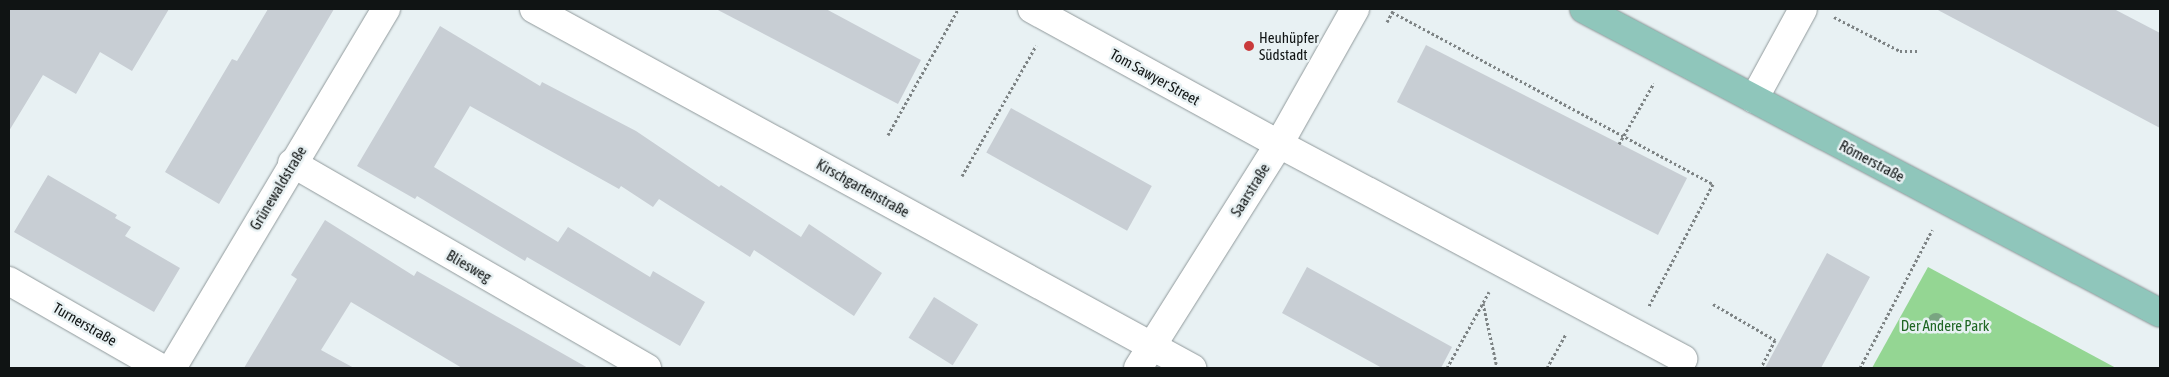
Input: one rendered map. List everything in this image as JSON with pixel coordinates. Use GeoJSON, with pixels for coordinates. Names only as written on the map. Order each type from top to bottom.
{"type":"FeatureCollection","features":[{"type":"Feature","properties":{"kind":"main road","name":"Römerstraße"},"geometry":{"type":"LineString","coordinates":[[1584,9],[1669,56],[2160,312]]}},
{"type":"Feature","properties":{"kind":"street","name":"Grünewaldstraße"},"geometry":{"type":"LineString","coordinates":[[172,368],[292,163],[386,9]]}},
{"type":"Feature","properties":{"kind":"street","name":"Kirschgartenstraße"},"geometry":{"type":"LineString","coordinates":[[534,9],[1145,357],[1192,368]]}},
{"type":"Feature","properties":{"kind":"street","name":"Saarstraße"},"geometry":{"type":"LineString","coordinates":[[1145,357],[1278,144],[1355,9]]}},
{"type":"Feature","properties":{"kind":"street"},"geometry":{"type":"LineString","coordinates":[[1754,99],[1815,11]]}},
{"type":"Feature","properties":{"kind":"street","name":"Tom Sawyer Street"},"geometry":{"type":"LineString","coordinates":[[1042,14],[1278,144],[1683,359]]}},
{"type":"Feature","properties":{"kind":"street","name":"Bliesweg"},"geometry":{"type":"LineString","coordinates":[[292,163],[646,368]]}},
{"type":"Feature","properties":{"kind":"street","name":"Turnerstraße"},"geometry":{"type":"LineString","coordinates":[[9,281],[161,368]]}},
{"type":"Feature","properties":{"kind":"path"},"geometry":{"type":"LineString","coordinates":[[888,135],[958,9]]}},
{"type":"Feature","properties":{"kind":"path"},"geometry":{"type":"LineString","coordinates":[[1815,11],[1900,51],[1920,51]]}},
{"type":"Feature","properties":{"kind":"path"},"geometry":{"type":"LineString","coordinates":[[1392,12],[1713,184],[1635,333]]}},
{"type":"Feature","properties":{"kind":"path"},"geometry":{"type":"LineString","coordinates":[[962,176],[1042,14]]}},
{"type":"Feature","properties":{"kind":"path"},"geometry":{"type":"LineString","coordinates":[[1619,144],[1669,56]]}},
{"type":"Feature","properties":{"kind":"path"},"geometry":{"type":"LineString","coordinates":[[1860,368],[1948,201]]}},
{"type":"Feature","properties":{"kind":"path"},"geometry":{"type":"LineString","coordinates":[[1447,368],[1504,264]]}},
{"type":"Feature","properties":{"kind":"path"},"geometry":{"type":"LineString","coordinates":[[1483,303],[1497,368]]}},
{"type":"Feature","properties":{"kind":"path"},"geometry":{"type":"LineString","coordinates":[[1713,304],[1776,340],[1761,368]]}},
{"type":"Feature","properties":{"kind":"path"},"geometry":{"type":"LineString","coordinates":[[1547,368],[1582,305]]}},
{"type":"Feature","properties":{"kind":"green space","name":"Der Andere Park"},"geometry":{"type":"Polygon","coordinates":[[[1928,267],[2116,368],[1872,368],[1928,267]]]}},
{"type":"Feature","properties":{"kind":"building"},"geometry":{"type":"Polygon","coordinates":[[[9,9],[169,9],[132,71],[100,52],[76,94],[43,75],[9,131],[9,9]]]}},
{"type":"Feature","properties":{"kind":"building"},"geometry":{"type":"Polygon","coordinates":[[[268,9],[334,9],[219,204],[165,172],[232,59],[237,61],[268,9]]]}},
{"type":"Feature","properties":{"kind":"building"},"geometry":{"type":"Polygon","coordinates":[[[716,9],[826,9],[921,60],[898,104],[716,9]]]}},
{"type":"Feature","properties":{"kind":"building"},"geometry":{"type":"Polygon","coordinates":[[[1936,9],[2114,9],[2160,33],[2160,128],[1936,9]]]}},
{"type":"Feature","properties":{"kind":"building"},"geometry":{"type":"Polygon","coordinates":[[[440,26],[540,86],[542,82],[636,131],[719,187],[721,185],[801,237],[809,224],[882,273],[854,316],[754,250],[750,257],[659,199],[653,207],[621,186],[619,189],[470,106],[434,167],[558,242],[568,227],[650,277],[653,271],[705,302],[680,346],[527,257],[525,261],[417,196],[415,199],[357,166],[440,26]]]}},
{"type":"Feature","properties":{"kind":"building"},"geometry":{"type":"Polygon","coordinates":[[[1426,45],[1687,178],[1658,235],[1397,102],[1426,45]]]}},
{"type":"Feature","properties":{"kind":"building"},"geometry":{"type":"Polygon","coordinates":[[[1011,108],[1152,186],[1127,231],[986,153],[1011,108]]]}},
{"type":"Feature","properties":{"kind":"building"},"geometry":{"type":"Polygon","coordinates":[[[48,175],[117,215],[115,218],[131,227],[125,236],[180,268],[154,312],[14,232],[48,175]]]}},
{"type":"Feature","properties":{"kind":"building"},"geometry":{"type":"Polygon","coordinates":[[[325,220],[414,276],[417,271],[588,368],[462,368],[351,302],[321,350],[354,368],[244,368],[297,279],[291,275],[325,220]]]}},
{"type":"Feature","properties":{"kind":"building"},"geometry":{"type":"Polygon","coordinates":[[[1827,253],[1870,277],[1821,368],[1765,368],[1827,253]]]}},
{"type":"Feature","properties":{"kind":"building"},"geometry":{"type":"Polygon","coordinates":[[[1307,267],[1452,347],[1441,368],[1382,368],[1282,313],[1307,267]]]}},
{"type":"Feature","properties":{"kind":"building"},"geometry":{"type":"Polygon","coordinates":[[[934,297],[978,325],[953,365],[909,338],[934,297]]]}},
{"type":"Feature","properties":{"kind":"place","name":"Heuhüpfer Südstadt"},"geometry":{"type":"Point","coordinates":[1249,46]}}]}
